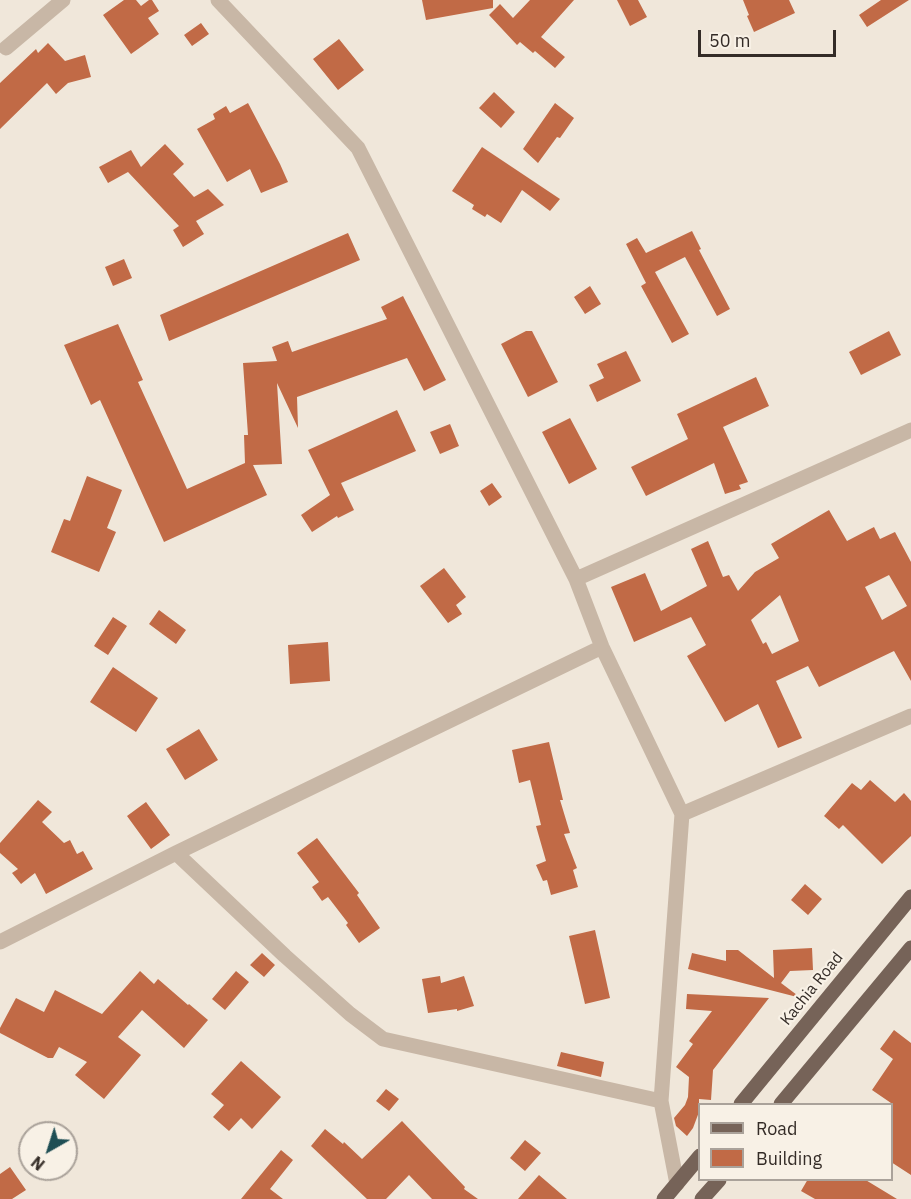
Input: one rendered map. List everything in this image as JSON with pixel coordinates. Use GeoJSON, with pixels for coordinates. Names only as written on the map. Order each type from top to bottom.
{"type":"FeatureCollection","features":[{"type":"Feature","properties":{"kind":"main road","name":"Kachia Road"},"geometry":{"type":"LineString","coordinates":[[742,1103],[911,897]]}},
{"type":"Feature","properties":{"kind":"main road"},"geometry":{"type":"LineString","coordinates":[[782,1103],[911,948]]}},
{"type":"Feature","properties":{"kind":"main road"},"geometry":{"type":"LineString","coordinates":[[664,1199],[698,1157]]}},
{"type":"Feature","properties":{"kind":"main road"},"geometry":{"type":"LineString","coordinates":[[702,1199],[716,1181]]}},
{"type":"Feature","properties":{"kind":"street"},"geometry":{"type":"LineString","coordinates":[[6,48],[63,0]]}},
{"type":"Feature","properties":{"kind":"street"},"geometry":{"type":"LineString","coordinates":[[218,0],[358,148],[576,579],[602,647],[682,814],[661,1101],[676,1184]]}},
{"type":"Feature","properties":{"kind":"street"},"geometry":{"type":"LineString","coordinates":[[576,579],[911,430]]}},
{"type":"Feature","properties":{"kind":"street"},"geometry":{"type":"LineString","coordinates":[[0,942],[176,853],[602,647]]}},
{"type":"Feature","properties":{"kind":"street"},"geometry":{"type":"LineString","coordinates":[[682,814],[911,716]]}},
{"type":"Feature","properties":{"kind":"street"},"geometry":{"type":"LineString","coordinates":[[176,853],[285,956],[350,1014],[383,1039],[661,1101]]}},
{"type":"Feature","properties":{"kind":"building"},"geometry":{"type":"Polygon","coordinates":[[[124,0],[136,0],[141,6],[152,0],[159,11],[148,18],[159,34],[131,54],[103,15],[124,0]]]}},
{"type":"Feature","properties":{"kind":"building"},"geometry":{"type":"Polygon","coordinates":[[[422,0],[493,0],[493,8],[426,20],[422,0]]]}},
{"type":"Feature","properties":{"kind":"building"},"geometry":{"type":"Polygon","coordinates":[[[530,0],[574,0],[541,37],[565,57],[555,68],[535,51],[533,53],[520,42],[517,45],[489,15],[500,4],[513,18],[530,0]]]}},
{"type":"Feature","properties":{"kind":"building"},"geometry":{"type":"Polygon","coordinates":[[[617,0],[638,0],[647,17],[630,26],[617,0]]]}},
{"type":"Feature","properties":{"kind":"building"},"geometry":{"type":"Polygon","coordinates":[[[743,0],[789,0],[795,13],[754,32],[743,0]]]}},
{"type":"Feature","properties":{"kind":"building"},"geometry":{"type":"Polygon","coordinates":[[[881,0],[909,0],[867,27],[859,15],[881,0]]]}},
{"type":"Feature","properties":{"kind":"building"},"geometry":{"type":"Polygon","coordinates":[[[201,23],[209,34],[192,46],[184,35],[201,23]]]}},
{"type":"Feature","properties":{"kind":"building"},"geometry":{"type":"Polygon","coordinates":[[[339,39],[364,70],[338,90],[313,59],[339,39]]]}},
{"type":"Feature","properties":{"kind":"building"},"geometry":{"type":"Polygon","coordinates":[[[48,43],[65,61],[85,55],[91,77],[68,83],[56,94],[47,83],[0,129],[0,83],[36,49],[38,53],[48,43]]]}},
{"type":"Feature","properties":{"kind":"building"},"geometry":{"type":"Polygon","coordinates":[[[494,92],[515,112],[501,128],[479,108],[494,92]]]}},
{"type":"Feature","properties":{"kind":"building"},"geometry":{"type":"Polygon","coordinates":[[[248,103],[288,182],[261,193],[250,169],[227,182],[197,129],[215,119],[213,114],[226,106],[230,113],[248,103]]]}},
{"type":"Feature","properties":{"kind":"building"},"geometry":{"type":"Polygon","coordinates":[[[555,103],[574,118],[538,163],[523,149],[555,103]]]}},
{"type":"Feature","properties":{"kind":"building"},"geometry":{"type":"Polygon","coordinates":[[[165,144],[184,164],[173,174],[194,197],[208,189],[224,205],[196,221],[204,234],[183,247],[173,230],[179,226],[128,172],[108,183],[99,167],[131,150],[141,167],[165,144]]]}},
{"type":"Feature","properties":{"kind":"building"},"geometry":{"type":"Polygon","coordinates":[[[482,147],[560,199],[550,211],[522,190],[501,223],[487,214],[485,217],[472,209],[474,205],[452,191],[482,147]]]}},
{"type":"Feature","properties":{"kind":"building"},"geometry":{"type":"Polygon","coordinates":[[[692,231],[701,249],[699,250],[730,309],[717,316],[685,257],[655,272],[689,334],[672,343],[641,286],[646,283],[626,244],[637,238],[646,253],[692,231]]]}},
{"type":"Feature","properties":{"kind":"building"},"geometry":{"type":"Polygon","coordinates":[[[348,233],[360,260],[169,341],[160,315],[348,233]]]}},
{"type":"Feature","properties":{"kind":"building"},"geometry":{"type":"Polygon","coordinates":[[[124,259],[132,278],[113,286],[105,267],[124,259]]]}},
{"type":"Feature","properties":{"kind":"building"},"geometry":{"type":"Polygon","coordinates":[[[590,286],[601,304],[585,314],[574,297],[590,286]]]}},
{"type":"Feature","properties":{"kind":"building"},"geometry":{"type":"Polygon","coordinates":[[[403,296],[446,380],[424,391],[407,358],[297,397],[298,428],[277,383],[282,464],[253,465],[267,495],[164,542],[100,400],[91,405],[64,345],[118,324],[143,380],[138,382],[187,489],[245,463],[244,435],[248,435],[243,363],[277,361],[272,347],[288,341],[292,352],[387,319],[381,307],[403,296]]]}},
{"type":"Feature","properties":{"kind":"building"},"geometry":{"type":"Polygon","coordinates":[[[526,331],[532,331],[558,382],[528,397],[501,344],[526,331]]]}},
{"type":"Feature","properties":{"kind":"building"},"geometry":{"type":"Polygon","coordinates":[[[889,331],[901,355],[861,375],[849,352],[889,331]]]}},
{"type":"Feature","properties":{"kind":"building"},"geometry":{"type":"Polygon","coordinates":[[[626,351],[641,381],[597,402],[589,385],[604,378],[597,364],[626,351]]]}},
{"type":"Feature","properties":{"kind":"building"},"geometry":{"type":"Polygon","coordinates":[[[756,377],[769,406],[723,427],[748,482],[739,485],[741,489],[725,494],[714,463],[646,496],[631,467],[688,439],[677,414],[756,377]]]}},
{"type":"Feature","properties":{"kind":"building"},"geometry":{"type":"Polygon","coordinates":[[[397,410],[416,451],[341,483],[354,510],[338,518],[337,516],[312,532],[301,515],[330,495],[308,450],[397,410]]]}},
{"type":"Feature","properties":{"kind":"building"},"geometry":{"type":"Polygon","coordinates":[[[570,418],[597,469],[569,484],[542,432],[570,418]]]}},
{"type":"Feature","properties":{"kind":"building"},"geometry":{"type":"Polygon","coordinates":[[[450,424],[459,446],[440,454],[430,432],[450,424]]]}},
{"type":"Feature","properties":{"kind":"building"},"geometry":{"type":"Polygon","coordinates":[[[87,476],[122,490],[107,528],[116,532],[99,572],[51,552],[64,519],[70,521],[87,476]]]}},
{"type":"Feature","properties":{"kind":"building"},"geometry":{"type":"Polygon","coordinates":[[[492,483],[502,497],[489,506],[480,491],[492,483]]]}},
{"type":"Feature","properties":{"kind":"building"},"geometry":{"type":"Polygon","coordinates":[[[829,510],[847,541],[874,527],[880,539],[895,532],[911,562],[911,681],[894,651],[819,687],[808,666],[776,681],[802,738],[778,748],[758,704],[725,722],[687,656],[706,645],[691,617],[634,642],[611,587],[645,573],[661,611],[707,586],[691,549],[708,541],[723,577],[729,575],[738,591],[755,572],[779,558],[771,544],[829,510]],[[889,575],[865,587],[882,620],[907,606],[889,575]],[[780,595],[751,620],[763,644],[766,642],[772,654],[799,641],[780,595]]]}},
{"type":"Feature","properties":{"kind":"building"},"geometry":{"type":"Polygon","coordinates":[[[444,568],[466,597],[456,605],[462,614],[448,623],[420,586],[444,568]]]}},
{"type":"Feature","properties":{"kind":"building"},"geometry":{"type":"Polygon","coordinates":[[[159,610],[186,630],[176,644],[149,624],[159,610]]]}},
{"type":"Feature","properties":{"kind":"building"},"geometry":{"type":"Polygon","coordinates":[[[113,617],[127,626],[108,655],[94,646],[113,617]]]}},
{"type":"Feature","properties":{"kind":"building"},"geometry":{"type":"Polygon","coordinates":[[[328,642],[330,681],[290,684],[288,645],[328,642]]]}},
{"type":"Feature","properties":{"kind":"building"},"geometry":{"type":"Polygon","coordinates":[[[113,667],[158,698],[136,732],[90,702],[113,667]]]}},
{"type":"Feature","properties":{"kind":"building"},"geometry":{"type":"Polygon","coordinates":[[[199,729],[218,760],[185,780],[166,749],[199,729]]]}},
{"type":"Feature","properties":{"kind":"building"},"geometry":{"type":"Polygon","coordinates":[[[549,742],[563,800],[560,800],[570,833],[564,834],[577,868],[573,870],[578,887],[551,895],[547,880],[543,881],[536,865],[546,861],[536,826],[541,825],[530,780],[519,783],[512,750],[549,742]]]}},
{"type":"Feature","properties":{"kind":"building"},"geometry":{"type":"Polygon","coordinates":[[[870,780],[895,802],[904,793],[911,801],[911,836],[882,864],[843,825],[839,829],[824,816],[852,783],[861,790],[870,780]]]}},
{"type":"Feature","properties":{"kind":"building"},"geometry":{"type":"Polygon","coordinates":[[[38,800],[52,812],[42,822],[64,843],[70,840],[77,854],[83,851],[93,869],[46,894],[35,873],[21,884],[12,873],[18,869],[0,853],[0,843],[38,800]]]}},
{"type":"Feature","properties":{"kind":"building"},"geometry":{"type":"Polygon","coordinates":[[[146,802],[170,835],[151,849],[127,816],[146,802]]]}},
{"type":"Feature","properties":{"kind":"building"},"geometry":{"type":"Polygon","coordinates":[[[317,838],[359,893],[357,895],[380,928],[359,943],[346,925],[348,923],[328,897],[322,901],[312,887],[319,882],[297,853],[317,838]]]}},
{"type":"Feature","properties":{"kind":"building"},"geometry":{"type":"Polygon","coordinates":[[[805,884],[822,899],[808,915],[791,900],[805,884]]]}},
{"type":"Feature","properties":{"kind":"building"},"geometry":{"type":"Polygon","coordinates":[[[595,930],[610,998],[585,1004],[569,936],[595,930]]]}},
{"type":"Feature","properties":{"kind":"building"},"geometry":{"type":"Polygon","coordinates":[[[812,948],[813,970],[790,971],[781,983],[801,998],[688,969],[692,953],[726,961],[726,950],[738,950],[774,978],[773,950],[812,948]]]}},
{"type":"Feature","properties":{"kind":"building"},"geometry":{"type":"Polygon","coordinates":[[[262,953],[275,965],[264,977],[250,965],[262,953]]]}},
{"type":"Feature","properties":{"kind":"building"},"geometry":{"type":"Polygon","coordinates":[[[140,971],[154,984],[158,979],[208,1020],[184,1048],[142,1010],[118,1037],[141,1055],[104,1099],[75,1075],[87,1062],[59,1047],[53,1058],[48,1058],[0,1033],[0,1028],[16,998],[44,1012],[55,990],[102,1014],[140,971]]]}},
{"type":"Feature","properties":{"kind":"building"},"geometry":{"type":"Polygon","coordinates":[[[236,971],[249,982],[225,1010],[212,999],[236,971]]]}},
{"type":"Feature","properties":{"kind":"building"},"geometry":{"type":"Polygon","coordinates":[[[440,976],[441,983],[464,976],[474,1006],[457,1011],[457,1009],[428,1013],[422,979],[440,976]]]}},
{"type":"Feature","properties":{"kind":"building"},"geometry":{"type":"Polygon","coordinates":[[[687,994],[769,998],[713,1070],[711,1100],[699,1099],[698,1115],[687,1136],[676,1126],[674,1118],[685,1105],[688,1097],[689,1077],[676,1067],[693,1044],[689,1041],[712,1011],[686,1009],[687,994]]]}},
{"type":"Feature","properties":{"kind":"building"},"geometry":{"type":"Polygon","coordinates":[[[894,1030],[911,1043],[911,1175],[893,1163],[893,1103],[872,1090],[893,1059],[880,1049],[894,1030]]]}},
{"type":"Feature","properties":{"kind":"building"},"geometry":{"type":"Polygon","coordinates":[[[561,1052],[604,1062],[601,1077],[557,1066],[561,1052]]]}},
{"type":"Feature","properties":{"kind":"building"},"geometry":{"type":"Polygon","coordinates":[[[241,1061],[281,1097],[252,1129],[241,1118],[229,1131],[213,1117],[224,1105],[211,1094],[241,1061]]]}},
{"type":"Feature","properties":{"kind":"building"},"geometry":{"type":"Polygon","coordinates":[[[386,1089],[399,1099],[389,1111],[376,1101],[386,1089]]]}},
{"type":"Feature","properties":{"kind":"building"},"geometry":{"type":"Polygon","coordinates":[[[402,1121],[465,1187],[464,1189],[478,1199],[432,1199],[409,1175],[386,1199],[367,1199],[311,1146],[325,1129],[343,1144],[344,1142],[362,1159],[402,1121]]]}},
{"type":"Feature","properties":{"kind":"building"},"geometry":{"type":"Polygon","coordinates":[[[525,1140],[541,1153],[525,1171],[510,1158],[525,1140]]]}},
{"type":"Feature","properties":{"kind":"building"},"geometry":{"type":"Polygon","coordinates":[[[281,1150],[293,1160],[270,1189],[283,1199],[241,1199],[281,1150]]]}},
{"type":"Feature","properties":{"kind":"building"},"geometry":{"type":"Polygon","coordinates":[[[10,1167],[26,1190],[12,1199],[0,1199],[0,1174],[10,1167]]]}},
{"type":"Feature","properties":{"kind":"building"},"geometry":{"type":"Polygon","coordinates":[[[539,1175],[567,1199],[518,1199],[539,1175]]]}},
{"type":"Feature","properties":{"kind":"building"},"geometry":{"type":"Polygon","coordinates":[[[807,1181],[867,1181],[897,1199],[815,1199],[801,1191],[807,1181]]]}}]}
